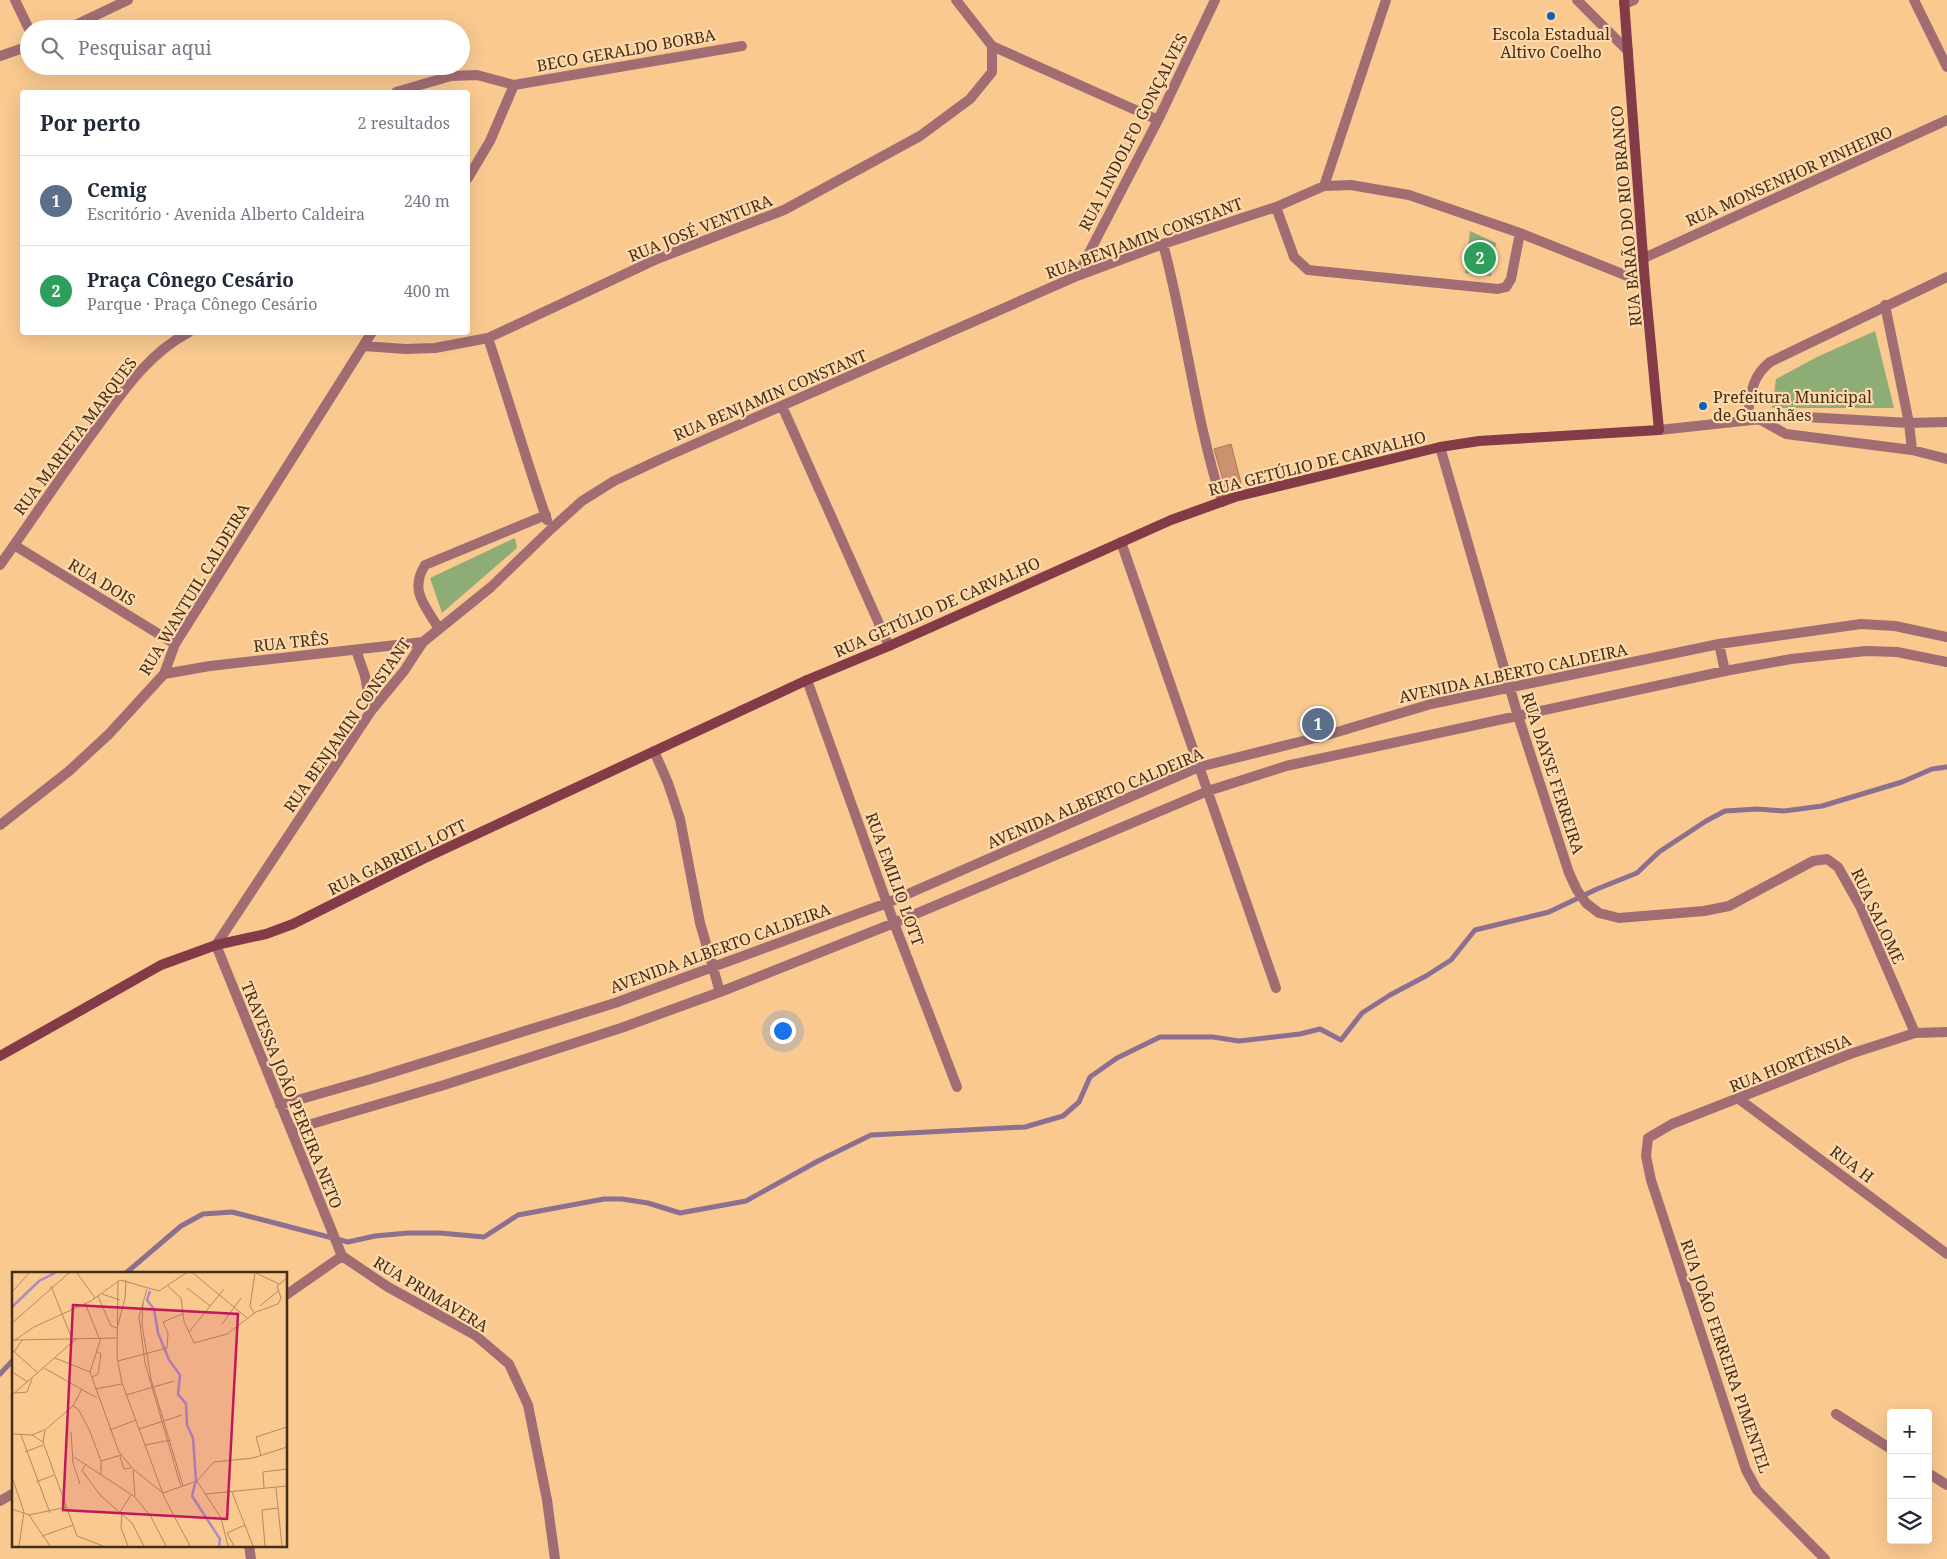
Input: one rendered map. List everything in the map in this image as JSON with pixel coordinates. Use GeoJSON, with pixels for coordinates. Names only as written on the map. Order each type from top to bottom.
{"type":"FeatureCollection","features":[{"type":"Feature","properties":{"kind":"street"},"geometry":{"type":"LineString","coordinates":[[15,0],[25,20]]}},
{"type":"Feature","properties":{"kind":"street"},"geometry":{"type":"LineString","coordinates":[[86,20],[128,0]]}},
{"type":"Feature","properties":{"kind":"street"},"geometry":{"type":"LineString","coordinates":[[956,0],[992,46],[1158,120]]}},
{"type":"Feature","properties":{"kind":"street","name":"RUA LINDOLFO GONÇALVES"},"geometry":{"type":"LineString","coordinates":[[1077,276],[1158,120],[1215,0]]}},
{"type":"Feature","properties":{"kind":"street"},"geometry":{"type":"LineString","coordinates":[[1324,186],[1386,0]]}},
{"type":"Feature","properties":{"kind":"street"},"geometry":{"type":"LineString","coordinates":[[1577,0],[1628,51]]}},
{"type":"Feature","properties":{"kind":"street"},"geometry":{"type":"LineString","coordinates":[[1914,0],[1947,67]]}},
{"type":"Feature","properties":{"kind":"street","name":"RUA BARÃO DO RIO BRANCO"},"geometry":{"type":"LineString","coordinates":[[1627,1],[1628,51],[1645,283],[1660,430]]}},
{"type":"Feature","properties":{"kind":"street","name":"BECO GERALDO BORBA"},"geometry":{"type":"LineString","coordinates":[[514,85],[742,46]]}},
{"type":"Feature","properties":{"kind":"street","name":"RUA JOSÉ VENTURA"},"geometry":{"type":"LineString","coordinates":[[364,346],[405,349],[435,348],[488,338],[658,259],[784,210],[920,136],[970,99],[992,72],[992,46]]}},
{"type":"Feature","properties":{"kind":"street"},"geometry":{"type":"LineString","coordinates":[[0,56],[20,49]]}},
{"type":"Feature","properties":{"kind":"street"},"geometry":{"type":"LineString","coordinates":[[470,75],[477,74],[514,85],[490,141],[470,175]]}},
{"type":"Feature","properties":{"kind":"street"},"geometry":{"type":"LineString","coordinates":[[403,90],[451,76],[464,75]]}},
{"type":"Feature","properties":{"kind":"street","name":"RUA MONSENHOR PINHEIRO"},"geometry":{"type":"LineString","coordinates":[[1644,258],[1947,120]]}},
{"type":"Feature","properties":{"kind":"street","name":"RUA BENJAMIN CONSTANT"},"geometry":{"type":"LineString","coordinates":[[216,945],[371,711],[404,672],[423,642],[491,587],[551,528],[582,501],[614,481],[663,458],[1077,276],[1163,244],[1276,207],[1324,186],[1351,185],[1408,195],[1520,233],[1645,283]]}},
{"type":"Feature","properties":{"kind":"street"},"geometry":{"type":"LineString","coordinates":[[1276,207],[1294,257],[1308,270],[1498,289],[1506,287],[1511,279],[1520,233]]}},
{"type":"Feature","properties":{"kind":"street"},"geometry":{"type":"LineString","coordinates":[[1163,244],[1177,297],[1206,444],[1222,502]]}},
{"type":"Feature","properties":{"kind":"street"},"geometry":{"type":"LineString","coordinates":[[1753,419],[1753,384],[1759,371],[1764,366],[1947,277]]}},
{"type":"Feature","properties":{"kind":"street"},"geometry":{"type":"LineString","coordinates":[[1886,305],[1909,423],[1912,450]]}},
{"type":"Feature","properties":{"kind":"street","name":"RUA MARIETA MARQUES"},"geometry":{"type":"LineString","coordinates":[[0,564],[55,484],[126,388],[152,358],[185,335]]}},
{"type":"Feature","properties":{"kind":"street","name":"RUA WANTUIL CALDEIRA"},"geometry":{"type":"LineString","coordinates":[[0,825],[69,771],[102,740],[164,674],[175,644],[370,335]]}},
{"type":"Feature","properties":{"kind":"street"},"geometry":{"type":"LineString","coordinates":[[488,338],[514,416],[525,457],[551,528]]}},
{"type":"Feature","properties":{"kind":"street"},"geometry":{"type":"LineString","coordinates":[[782,406],[890,646]]}},
{"type":"Feature","properties":{"kind":"street"},"geometry":{"type":"LineString","coordinates":[[1660,430],[1789,416],[1909,423],[1947,422]]}},
{"type":"Feature","properties":{"kind":"street"},"geometry":{"type":"LineString","coordinates":[[1753,419],[1786,434],[1912,450],[1947,459]]}},
{"type":"Feature","properties":{"kind":"street","name":"RUA GETÚLIO DE CARVALHO"},"geometry":{"type":"LineString","coordinates":[[807,680],[890,646],[1171,520],[1235,497],[1440,447],[1480,441],[1660,430]]}},
{"type":"Feature","properties":{"kind":"street","name":"RUA DAYSE FERREIRA"},"geometry":{"type":"LineString","coordinates":[[1440,447],[1518,716],[1569,873],[1586,903]]}},
{"type":"Feature","properties":{"kind":"street"},"geometry":{"type":"LineString","coordinates":[[438,629],[418,592],[418,576],[425,564],[546,515]]}},
{"type":"Feature","properties":{"kind":"street"},"geometry":{"type":"LineString","coordinates":[[1121,542],[1276,988]]}},
{"type":"Feature","properties":{"kind":"street","name":"RUA DOIS"},"geometry":{"type":"LineString","coordinates":[[14,545],[175,644]]}},
{"type":"Feature","properties":{"kind":"street","name":"AVENIDA ALBERTO CALDEIRA"},"geometry":{"type":"LineString","coordinates":[[280,1105],[371,1079],[615,1003],[887,903],[1199,767],[1328,735],[1431,704],[1719,644],[1861,624],[1895,626],[1947,638]]}},
{"type":"Feature","properties":{"kind":"street","name":"RUA TRÊS"},"geometry":{"type":"LineString","coordinates":[[164,674],[210,666],[423,642]]}},
{"type":"Feature","properties":{"kind":"street"},"geometry":{"type":"LineString","coordinates":[[1719,644],[1725,671]]}},
{"type":"Feature","properties":{"kind":"street"},"geometry":{"type":"LineString","coordinates":[[356,650],[365,676],[371,711]]}},
{"type":"Feature","properties":{"kind":"street"},"geometry":{"type":"LineString","coordinates":[[290,1130],[593,1037],[720,992],[894,923],[1208,791],[1286,766],[1725,671],[1791,660],[1866,651],[1897,652],[1947,662]]}},
{"type":"Feature","properties":{"kind":"street","name":"RUA GABRIEL LOTT"},"geometry":{"type":"LineString","coordinates":[[0,1056],[161,965],[216,945],[266,934],[293,924],[423,859],[807,680]]}},
{"type":"Feature","properties":{"kind":"street","name":"RUA EMILIO LOTT"},"geometry":{"type":"LineString","coordinates":[[807,680],[894,923],[957,1086]]}},
{"type":"Feature","properties":{"kind":"street"},"geometry":{"type":"LineString","coordinates":[[654,751],[680,818],[700,923],[720,992]]}},
{"type":"Feature","properties":{"kind":"street","name":"RUA SALOME"},"geometry":{"type":"LineString","coordinates":[[1586,903],[1599,913],[1619,918],[1729,906],[1813,861],[1827,859],[1838,867],[1860,906],[1915,1033]]}},
{"type":"Feature","properties":{"kind":"street","name":"TRAVESSA JOÃO PEREIRA NETO"},"geometry":{"type":"LineString","coordinates":[[216,945],[341,1253]]}},
{"type":"Feature","properties":{"kind":"street","name":"RUA HORTÊNSIA"},"geometry":{"type":"LineString","coordinates":[[1648,1138],[1672,1124],[1850,1054],[1915,1033],[1947,1032]]}},
{"type":"Feature","properties":{"kind":"street","name":"RUA H"},"geometry":{"type":"LineString","coordinates":[[1739,1099],[1947,1254]]}},
{"type":"Feature","properties":{"kind":"street","name":"RUA JOÃO FERREIRA PIMENTEL"},"geometry":{"type":"LineString","coordinates":[[1648,1138],[1646,1156],[1651,1180],[1746,1470],[1757,1490],[1825,1559]]}},
{"type":"Feature","properties":{"kind":"street"},"geometry":{"type":"LineString","coordinates":[[288,1293],[341,1253]]}},
{"type":"Feature","properties":{"kind":"street","name":"RUA PRIMAVERA"},"geometry":{"type":"LineString","coordinates":[[341,1253],[388,1287],[475,1335],[509,1364],[528,1405],[547,1500],[554,1559]]}},
{"type":"Feature","properties":{"kind":"street"},"geometry":{"type":"LineString","coordinates":[[1836,1414],[1887,1446]]}},
{"type":"Feature","properties":{"kind":"street"},"geometry":{"type":"LineString","coordinates":[[1932,1476],[1947,1485]]}},
{"type":"Feature","properties":{"kind":"street"},"geometry":{"type":"LineString","coordinates":[[0,1500],[12,1493]]}},
{"type":"Feature","properties":{"kind":"street"},"geometry":{"type":"LineString","coordinates":[[249,1546],[251,1559]]}},
{"type":"Feature","properties":{"kind":"green space"},"geometry":{"type":"Polygon","coordinates":[[[1470,231],[1496,243],[1491,276],[1465,273],[1470,231]]]}},
{"type":"Feature","properties":{"kind":"green space"},"geometry":{"type":"Polygon","coordinates":[[[1875,331],[1894,408],[1772,408],[1776,379],[1817,357],[1875,331]]]}},
{"type":"Feature","properties":{"kind":"green space"},"geometry":{"type":"Polygon","coordinates":[[[515,538],[517,548],[442,613],[430,578],[515,538]]]}},
{"type":"Feature","properties":{"kind":"building"},"geometry":{"type":"Polygon","coordinates":[[[1231,444],[1241,483],[1225,487],[1214,449],[1231,444]]]}},
{"type":"Feature","properties":{"kind":"waterway"},"geometry":{"type":"LineString","coordinates":[[127,1272],[181,1226],[203,1214],[232,1212],[348,1242],[375,1236],[408,1233],[440,1233],[484,1237],[518,1215],[604,1199],[622,1199],[648,1203],[680,1213],[746,1201],[818,1161],[871,1135],[1025,1127],[1063,1116],[1079,1102],[1090,1077],[1117,1058],[1160,1037],[1213,1037],[1239,1041],[1300,1034],[1320,1029],[1341,1040],[1362,1013],[1451,960],[1475,930],[1549,912],[1597,889],[1637,873],[1659,852],[1706,821],[1725,811],[1757,809],[1784,811],[1822,806],[1902,782],[1932,769],[1947,767]]}},
{"type":"Feature","properties":{"kind":"waterway"},"geometry":{"type":"LineString","coordinates":[[0,1374],[12,1361]]}},
{"type":"Feature","properties":{"kind":"place","name":"Escola Estadual Altivo Coelho"},"geometry":{"type":"Point","coordinates":[1551,16]}},
{"type":"Feature","properties":{"kind":"place","name":"Praça Cônego Cesário"},"geometry":{"type":"Point","coordinates":[1480,258]}},
{"type":"Feature","properties":{"kind":"place","name":"Prefeitura Municipal de Guanhães"},"geometry":{"type":"Point","coordinates":[1703,406]}},
{"type":"Feature","properties":{"kind":"place","name":"Cemig"},"geometry":{"type":"Point","coordinates":[1318,724]}}]}
